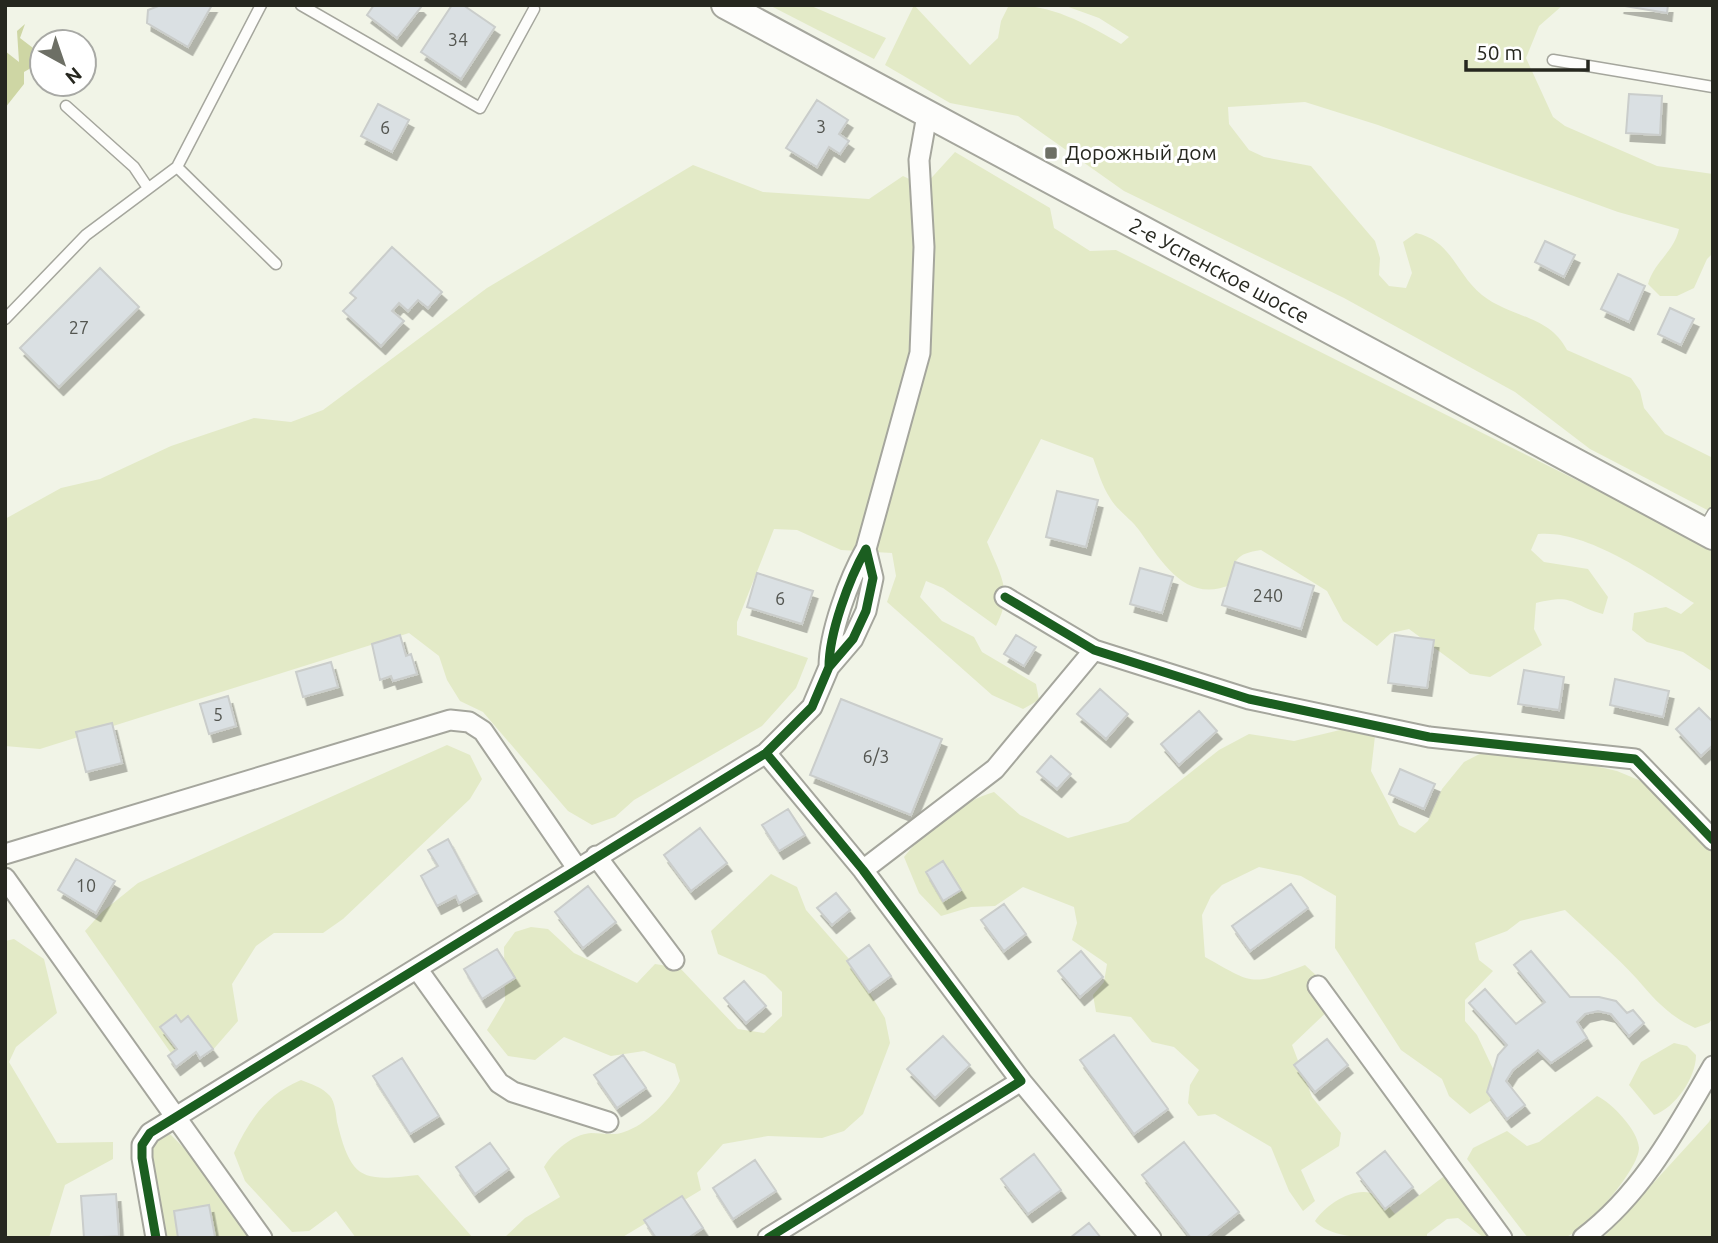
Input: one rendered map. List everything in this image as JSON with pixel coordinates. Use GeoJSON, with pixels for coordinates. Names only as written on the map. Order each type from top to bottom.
{"type":"FeatureCollection","features":[{"type":"Feature","properties":{"kind":"main road","name":"2-е Успенское шоссе"},"geometry":{"type":"LineString","coordinates":[[725,5],[927,115],[1709,527]]}},
{"type":"Feature","properties":{"kind":"street"},"geometry":{"type":"LineString","coordinates":[[156,1238],[142,1158],[142,1145],[150,1133],[418,970],[577,867],[766,753],[811,707],[829,667],[853,639],[866,611],[873,578],[866,549],[920,353],[924,247],[919,160],[927,115]]}},
{"type":"Feature","properties":{"kind":"street"},"geometry":{"type":"LineString","coordinates":[[1005,597],[1094,650],[1249,699],[1429,737],[1635,759],[1713,840]]}},
{"type":"Feature","properties":{"kind":"street"},"geometry":{"type":"LineString","coordinates":[[863,870],[995,769],[1094,650]]}},
{"type":"Feature","properties":{"kind":"street"},"geometry":{"type":"LineString","coordinates":[[5,854],[450,720],[469,722],[483,731],[577,867]]}},
{"type":"Feature","properties":{"kind":"street"},"geometry":{"type":"LineString","coordinates":[[766,753],[863,870],[1021,1081],[1150,1238]]}},
{"type":"Feature","properties":{"kind":"street"},"geometry":{"type":"LineString","coordinates":[[596,856],[674,960]]}},
{"type":"Feature","properties":{"kind":"street"},"geometry":{"type":"LineString","coordinates":[[5,878],[262,1238]]}},
{"type":"Feature","properties":{"kind":"street"},"geometry":{"type":"LineString","coordinates":[[418,970],[499,1083],[513,1092],[608,1122]]}},
{"type":"Feature","properties":{"kind":"street"},"geometry":{"type":"LineString","coordinates":[[1318,986],[1502,1238]]}},
{"type":"Feature","properties":{"kind":"street"},"geometry":{"type":"LineString","coordinates":[[1583,1238],[1623,1202],[1665,1147],[1713,1066]]}},
{"type":"Feature","properties":{"kind":"street"},"geometry":{"type":"LineString","coordinates":[[778,1235],[1021,1081]]}},
{"type":"Feature","properties":{"kind":"lane"},"geometry":{"type":"LineString","coordinates":[[5,319],[86,235],[177,167],[261,5]]}},
{"type":"Feature","properties":{"kind":"lane"},"geometry":{"type":"LineString","coordinates":[[301,5],[480,108],[534,9]]}},
{"type":"Feature","properties":{"kind":"lane"},"geometry":{"type":"LineString","coordinates":[[1553,60],[1713,87]]}},
{"type":"Feature","properties":{"kind":"lane"},"geometry":{"type":"LineString","coordinates":[[66,106],[134,167],[148,188]]}},
{"type":"Feature","properties":{"kind":"lane"},"geometry":{"type":"LineString","coordinates":[[177,167],[276,264]]}},
{"type":"Feature","properties":{"kind":"shaded area"},"geometry":{"type":"Polygon","coordinates":[[[769,5],[809,5],[886,38],[874,59],[769,5]]]}},
{"type":"Feature","properties":{"kind":"shaded area"},"geometry":{"type":"Polygon","coordinates":[[[914,5],[970,65],[998,38],[1001,21],[1008,7],[1037,7],[1052,11],[1121,44],[1129,37],[1099,18],[1063,5],[1563,5],[1539,26],[1526,58],[1553,117],[1565,126],[1657,166],[1713,174],[1713,253],[1707,259],[1694,288],[1677,296],[1660,296],[1648,284],[1673,244],[1679,229],[1618,212],[1378,125],[1305,102],[1228,107],[1229,124],[1249,150],[1264,157],[1311,166],[1375,241],[1380,258],[1379,275],[1389,286],[1406,288],[1412,273],[1403,242],[1416,233],[1428,237],[1446,251],[1473,287],[1493,303],[1540,323],[1559,339],[1567,350],[1631,378],[1640,391],[1644,408],[1665,434],[1713,458],[1713,513],[1590,449],[1515,392],[1344,298],[1124,191],[1018,116],[950,103],[885,65],[914,5]]]}},
{"type":"Feature","properties":{"kind":"shaded area"},"geometry":{"type":"Polygon","coordinates":[[[25,24],[20,38],[28,44],[28,70],[24,72],[24,84],[5,108],[5,51],[19,62],[17,31],[25,24]]]}},
{"type":"Feature","properties":{"kind":"shaded area"},"geometry":{"type":"Polygon","coordinates":[[[955,152],[1050,208],[1054,228],[1090,251],[1116,250],[1713,548],[1713,672],[1683,652],[1647,642],[1632,630],[1634,613],[1666,607],[1681,614],[1694,603],[1619,557],[1577,539],[1557,534],[1538,534],[1531,550],[1544,562],[1588,569],[1608,597],[1603,614],[1566,600],[1536,603],[1534,629],[1542,645],[1490,677],[1470,674],[1409,629],[1391,633],[1377,646],[1343,621],[1327,591],[1261,550],[1246,553],[1238,559],[1233,569],[1232,584],[1216,589],[1201,589],[1188,585],[1166,567],[1136,526],[1113,502],[1093,458],[1041,439],[987,542],[1000,574],[1004,593],[1004,603],[996,626],[943,588],[926,581],[920,597],[942,621],[974,637],[982,652],[1036,684],[1039,700],[1023,709],[992,695],[887,602],[896,576],[892,553],[841,550],[797,530],[774,529],[737,622],[737,635],[808,658],[796,688],[762,726],[634,800],[615,817],[592,825],[568,811],[483,712],[460,701],[447,680],[439,656],[409,633],[40,749],[5,746],[5,519],[61,488],[100,479],[171,446],[254,418],[291,422],[323,410],[487,288],[693,165],[763,192],[869,199],[903,176],[924,186],[955,152]]]}},
{"type":"Feature","properties":{"kind":"shaded area"},"geometry":{"type":"Polygon","coordinates":[[[1361,725],[1375,736],[1371,771],[1399,825],[1415,833],[1428,821],[1442,789],[1464,762],[1499,744],[1617,771],[1665,791],[1713,840],[1713,1018],[1709,1023],[1695,1028],[1685,1023],[1656,1000],[1620,961],[1565,910],[1520,921],[1507,931],[1475,943],[1479,960],[1493,971],[1465,1000],[1465,1021],[1477,1035],[1504,1092],[1470,1114],[1449,1096],[1442,1079],[1401,1050],[1335,948],[1336,896],[1301,876],[1259,867],[1222,885],[1211,896],[1202,915],[1205,957],[1234,973],[1253,979],[1273,977],[1305,965],[1318,977],[1334,1005],[1292,1045],[1312,1097],[1341,1133],[1339,1146],[1301,1170],[1315,1201],[1303,1211],[1289,1191],[1271,1147],[1215,1114],[1198,1116],[1188,1103],[1190,1085],[1199,1070],[1174,1047],[1152,1042],[1131,1017],[1096,1012],[1093,995],[1104,982],[1107,964],[1072,940],[1077,923],[1074,907],[1023,887],[995,906],[971,907],[941,916],[919,893],[904,857],[945,818],[969,802],[994,792],[1020,815],[1068,838],[1128,822],[1219,750],[1249,734],[1294,741],[1361,725]]]}},
{"type":"Feature","properties":{"kind":"shaded area"},"geometry":{"type":"Polygon","coordinates":[[[447,745],[470,755],[482,779],[470,799],[343,919],[323,933],[274,933],[256,946],[232,984],[238,1021],[211,1052],[173,1056],[85,931],[102,912],[138,883],[447,745]]]}},
{"type":"Feature","properties":{"kind":"shaded area"},"geometry":{"type":"Polygon","coordinates":[[[771,874],[797,887],[806,910],[849,959],[885,1018],[890,1043],[863,1114],[844,1131],[822,1138],[768,1136],[723,1144],[697,1173],[701,1190],[621,1238],[504,1238],[525,1218],[560,1197],[544,1167],[558,1150],[570,1140],[584,1134],[616,1134],[632,1129],[656,1111],[680,1081],[675,1064],[644,1051],[611,1056],[564,1037],[535,1060],[508,1056],[487,1030],[505,1000],[504,947],[515,932],[531,927],[548,929],[574,953],[637,983],[655,964],[680,968],[738,1029],[764,1033],[782,1016],[782,992],[765,975],[718,954],[711,931],[771,874]]]}},
{"type":"Feature","properties":{"kind":"shaded area"},"geometry":{"type":"Polygon","coordinates":[[[14,939],[44,959],[57,1013],[16,1047],[9,1062],[57,1143],[113,1142],[113,1159],[65,1185],[49,1238],[5,1238],[5,941],[14,939]]]}},
{"type":"Feature","properties":{"kind":"shaded area"},"geometry":{"type":"Polygon","coordinates":[[[1674,1043],[1687,1046],[1696,1055],[1695,1064],[1677,1099],[1654,1115],[1629,1085],[1641,1062],[1674,1043]]]}},
{"type":"Feature","properties":{"kind":"shaded area"},"geometry":{"type":"Polygon","coordinates":[[[301,1080],[320,1088],[332,1099],[342,1141],[354,1166],[361,1172],[383,1178],[418,1175],[473,1238],[356,1238],[336,1211],[309,1231],[292,1232],[245,1181],[234,1153],[260,1109],[278,1093],[301,1080]]]}},
{"type":"Feature","properties":{"kind":"shaded area"},"geometry":{"type":"Polygon","coordinates":[[[1597,1096],[1617,1111],[1629,1125],[1638,1141],[1637,1158],[1610,1198],[1575,1232],[1557,1239],[1528,1238],[1467,1159],[1473,1148],[1507,1131],[1527,1146],[1539,1142],[1597,1096]]]}},
{"type":"Feature","properties":{"kind":"shaded area"},"geometry":{"type":"Polygon","coordinates":[[[1713,1114],[1713,1238],[1603,1238],[1709,1122],[1713,1114]]]}},
{"type":"Feature","properties":{"kind":"shaded area"},"geometry":{"type":"Polygon","coordinates":[[[170,1134],[187,1151],[249,1238],[163,1238],[148,1145],[170,1134]]]}},
{"type":"Feature","properties":{"kind":"shaded area"},"geometry":{"type":"Polygon","coordinates":[[[1443,1177],[1466,1183],[1499,1238],[1484,1238],[1458,1218],[1447,1219],[1427,1234],[1427,1238],[1350,1236],[1324,1228],[1315,1221],[1335,1202],[1362,1192],[1379,1197],[1395,1214],[1443,1177]]]}},
{"type":"Feature","properties":{"kind":"building"},"geometry":{"type":"Polygon","coordinates":[[[161,5],[212,5],[188,47],[147,23],[148,10],[161,5]]]}},
{"type":"Feature","properties":{"kind":"building"},"geometry":{"type":"Polygon","coordinates":[[[374,5],[421,7],[397,38],[367,15],[374,5]]]}},
{"type":"Feature","properties":{"kind":"building"},"geometry":{"type":"Polygon","coordinates":[[[452,5],[463,5],[495,27],[461,79],[421,52],[452,5]]]}},
{"type":"Feature","properties":{"kind":"building"},"geometry":{"type":"Polygon","coordinates":[[[1619,5],[1668,5],[1667,13],[1619,5]]]}},
{"type":"Feature","properties":{"kind":"building"},"geometry":{"type":"Polygon","coordinates":[[[1629,94],[1662,96],[1660,135],[1626,133],[1629,94]]]}},
{"type":"Feature","properties":{"kind":"building"},"geometry":{"type":"Polygon","coordinates":[[[817,100],[848,120],[839,134],[849,141],[840,154],[829,147],[817,167],[786,148],[817,100]]]}},
{"type":"Feature","properties":{"kind":"building"},"geometry":{"type":"Polygon","coordinates":[[[378,104],[409,120],[392,152],[361,136],[378,104]]]}},
{"type":"Feature","properties":{"kind":"building"},"geometry":{"type":"Polygon","coordinates":[[[1545,241],[1575,255],[1564,277],[1535,262],[1545,241]]]}},
{"type":"Feature","properties":{"kind":"building"},"geometry":{"type":"Polygon","coordinates":[[[392,247],[442,292],[428,308],[418,300],[408,311],[399,303],[392,311],[404,321],[381,346],[343,311],[356,298],[350,293],[392,247]]]}},
{"type":"Feature","properties":{"kind":"building"},"geometry":{"type":"Polygon","coordinates":[[[100,268],[139,307],[59,387],[20,348],[100,268]]]}},
{"type":"Feature","properties":{"kind":"building"},"geometry":{"type":"Polygon","coordinates":[[[1618,274],[1645,286],[1629,322],[1601,309],[1618,274]]]}},
{"type":"Feature","properties":{"kind":"building"},"geometry":{"type":"Polygon","coordinates":[[[1670,308],[1694,319],[1681,345],[1658,334],[1670,308]]]}},
{"type":"Feature","properties":{"kind":"building"},"geometry":{"type":"Polygon","coordinates":[[[1057,491],[1098,500],[1086,547],[1046,537],[1057,491]]]}},
{"type":"Feature","properties":{"kind":"building"},"geometry":{"type":"Polygon","coordinates":[[[1235,562],[1314,586],[1301,629],[1222,605],[1235,562]]]}},
{"type":"Feature","properties":{"kind":"building"},"geometry":{"type":"Polygon","coordinates":[[[1140,568],[1173,577],[1162,613],[1130,604],[1140,568]]]}},
{"type":"Feature","properties":{"kind":"building"},"geometry":{"type":"Polygon","coordinates":[[[757,573],[813,591],[802,624],[747,607],[757,573]]]}},
{"type":"Feature","properties":{"kind":"building"},"geometry":{"type":"Polygon","coordinates":[[[400,635],[406,656],[411,654],[417,674],[393,681],[391,676],[380,680],[372,644],[400,635]]]}},
{"type":"Feature","properties":{"kind":"building"},"geometry":{"type":"Polygon","coordinates":[[[1016,635],[1036,647],[1024,666],[1004,654],[1016,635]]]}},
{"type":"Feature","properties":{"kind":"building"},"geometry":{"type":"Polygon","coordinates":[[[1395,635],[1434,640],[1427,688],[1388,683],[1395,635]]]}},
{"type":"Feature","properties":{"kind":"building"},"geometry":{"type":"Polygon","coordinates":[[[331,662],[338,687],[303,697],[296,672],[331,662]]]}},
{"type":"Feature","properties":{"kind":"building"},"geometry":{"type":"Polygon","coordinates":[[[1524,670],[1564,677],[1559,710],[1518,704],[1524,670]]]}},
{"type":"Feature","properties":{"kind":"building"},"geometry":{"type":"Polygon","coordinates":[[[1615,679],[1669,691],[1663,717],[1610,705],[1615,679]]]}},
{"type":"Feature","properties":{"kind":"building"},"geometry":{"type":"Polygon","coordinates":[[[1100,689],[1128,714],[1106,739],[1077,714],[1100,689]]]}},
{"type":"Feature","properties":{"kind":"building"},"geometry":{"type":"Polygon","coordinates":[[[228,696],[236,726],[209,734],[200,704],[228,696]]]}},
{"type":"Feature","properties":{"kind":"building"},"geometry":{"type":"Polygon","coordinates":[[[841,699],[942,739],[911,815],[810,775],[841,699]]]}},
{"type":"Feature","properties":{"kind":"building"},"geometry":{"type":"Polygon","coordinates":[[[1699,708],[1713,722],[1713,745],[1701,756],[1676,729],[1699,708]]]}},
{"type":"Feature","properties":{"kind":"building"},"geometry":{"type":"Polygon","coordinates":[[[1199,711],[1217,731],[1179,765],[1161,744],[1199,711]]]}},
{"type":"Feature","properties":{"kind":"building"},"geometry":{"type":"Polygon","coordinates":[[[112,723],[122,763],[86,772],[76,732],[112,723]]]}},
{"type":"Feature","properties":{"kind":"building"},"geometry":{"type":"Polygon","coordinates":[[[1051,756],[1071,774],[1057,789],[1037,772],[1051,756]]]}},
{"type":"Feature","properties":{"kind":"building"},"geometry":{"type":"Polygon","coordinates":[[[1400,769],[1435,784],[1424,809],[1389,794],[1400,769]]]}},
{"type":"Feature","properties":{"kind":"building"},"geometry":{"type":"Polygon","coordinates":[[[788,809],[805,835],[779,851],[762,825],[788,809]]]}},
{"type":"Feature","properties":{"kind":"building"},"geometry":{"type":"Polygon","coordinates":[[[700,828],[727,863],[691,891],[664,855],[700,828]]]}},
{"type":"Feature","properties":{"kind":"building"},"geometry":{"type":"Polygon","coordinates":[[[448,839],[477,893],[459,903],[456,896],[437,906],[421,876],[438,866],[428,850],[448,839]]]}},
{"type":"Feature","properties":{"kind":"building"},"geometry":{"type":"Polygon","coordinates":[[[76,859],[115,881],[96,913],[58,890],[76,859]]]}},
{"type":"Feature","properties":{"kind":"building"},"geometry":{"type":"Polygon","coordinates":[[[943,861],[961,890],[943,901],[926,872],[943,861]]]}},
{"type":"Feature","properties":{"kind":"building"},"geometry":{"type":"Polygon","coordinates":[[[1291,884],[1308,908],[1250,951],[1232,926],[1291,884]]]}},
{"type":"Feature","properties":{"kind":"building"},"geometry":{"type":"Polygon","coordinates":[[[588,886],[616,922],[583,948],[555,912],[588,886]]]}},
{"type":"Feature","properties":{"kind":"building"},"geometry":{"type":"Polygon","coordinates":[[[836,893],[850,910],[832,925],[817,908],[836,893]]]}},
{"type":"Feature","properties":{"kind":"building"},"geometry":{"type":"Polygon","coordinates":[[[1004,904],[1026,934],[1004,951],[981,920],[1004,904]]]}},
{"type":"Feature","properties":{"kind":"building"},"geometry":{"type":"Polygon","coordinates":[[[869,945],[891,976],[869,992],[847,961],[869,945]]]}},
{"type":"Feature","properties":{"kind":"building"},"geometry":{"type":"Polygon","coordinates":[[[497,949],[515,978],[482,999],[464,969],[497,949]]]}},
{"type":"Feature","properties":{"kind":"building"},"geometry":{"type":"Polygon","coordinates":[[[1081,951],[1103,977],[1080,997],[1058,971],[1081,951]]]}},
{"type":"Feature","properties":{"kind":"building"},"geometry":{"type":"Polygon","coordinates":[[[1531,951],[1570,997],[1599,997],[1616,1001],[1627,1013],[1633,1010],[1644,1023],[1629,1036],[1611,1014],[1598,1011],[1585,1014],[1577,1022],[1587,1038],[1551,1063],[1538,1050],[1513,1070],[1506,1081],[1525,1105],[1507,1119],[1487,1092],[1498,1055],[1507,1045],[1469,1003],[1485,989],[1516,1024],[1545,1002],[1514,965],[1531,951]]]}},
{"type":"Feature","properties":{"kind":"building"},"geometry":{"type":"Polygon","coordinates":[[[744,981],[766,1006],[746,1023],[724,998],[744,981]]]}},
{"type":"Feature","properties":{"kind":"building"},"geometry":{"type":"Polygon","coordinates":[[[176,1015],[181,1022],[188,1016],[213,1049],[200,1058],[196,1052],[176,1067],[168,1056],[177,1049],[160,1027],[176,1015]]]}},
{"type":"Feature","properties":{"kind":"building"},"geometry":{"type":"Polygon","coordinates":[[[1114,1035],[1168,1109],[1134,1134],[1080,1060],[1114,1035]]]}},
{"type":"Feature","properties":{"kind":"building"},"geometry":{"type":"Polygon","coordinates":[[[943,1036],[970,1065],[935,1098],[907,1069],[943,1036]]]}},
{"type":"Feature","properties":{"kind":"building"},"geometry":{"type":"Polygon","coordinates":[[[1327,1039],[1348,1065],[1315,1092],[1294,1065],[1327,1039]]]}},
{"type":"Feature","properties":{"kind":"building"},"geometry":{"type":"Polygon","coordinates":[[[623,1055],[646,1088],[617,1108],[594,1075],[623,1055]]]}},
{"type":"Feature","properties":{"kind":"building"},"geometry":{"type":"Polygon","coordinates":[[[402,1058],[439,1116],[410,1134],[373,1076],[402,1058]]]}},
{"type":"Feature","properties":{"kind":"building"},"geometry":{"type":"Polygon","coordinates":[[[1184,1142],[1239,1212],[1206,1238],[1191,1238],[1142,1175],[1184,1142]]]}},
{"type":"Feature","properties":{"kind":"building"},"geometry":{"type":"Polygon","coordinates":[[[490,1143],[509,1169],[475,1194],[456,1167],[490,1143]]]}},
{"type":"Feature","properties":{"kind":"building"},"geometry":{"type":"Polygon","coordinates":[[[1385,1151],[1413,1187],[1385,1209],[1357,1173],[1385,1151]]]}},
{"type":"Feature","properties":{"kind":"building"},"geometry":{"type":"Polygon","coordinates":[[[1034,1154],[1061,1190],[1028,1214],[1001,1179],[1034,1154]]]}},
{"type":"Feature","properties":{"kind":"building"},"geometry":{"type":"Polygon","coordinates":[[[755,1160],[776,1191],[733,1219],[713,1188],[755,1160]]]}},
{"type":"Feature","properties":{"kind":"building"},"geometry":{"type":"Polygon","coordinates":[[[116,1194],[119,1236],[84,1238],[81,1196],[116,1194]]]}},
{"type":"Feature","properties":{"kind":"building"},"geometry":{"type":"Polygon","coordinates":[[[682,1196],[703,1228],[688,1238],[656,1238],[644,1220],[682,1196]]]}},
{"type":"Feature","properties":{"kind":"building"},"geometry":{"type":"Polygon","coordinates":[[[209,1205],[215,1237],[178,1238],[174,1211],[209,1205]]]}},
{"type":"Feature","properties":{"kind":"building"},"geometry":{"type":"Polygon","coordinates":[[[1089,1223],[1101,1238],[1070,1238],[1089,1223]]]}},
{"type":"Feature","properties":{"kind":"cycle path"},"geometry":{"type":"LineString","coordinates":[[156,1238],[142,1158],[142,1145],[150,1133],[766,753],[812,707],[829,667],[853,639],[866,611],[873,578],[866,549],[841,607],[832,638],[829,667]]}},
{"type":"Feature","properties":{"kind":"cycle path"},"geometry":{"type":"LineString","coordinates":[[1005,597],[1094,650],[1249,699],[1429,737],[1635,759],[1713,840]]}},
{"type":"Feature","properties":{"kind":"cycle path"},"geometry":{"type":"LineString","coordinates":[[766,753],[863,870],[1021,1081],[768,1238]]}},
{"type":"Feature","properties":{"kind":"place","name":"Дорожный дом"},"geometry":{"type":"Point","coordinates":[1051,153]}}]}
